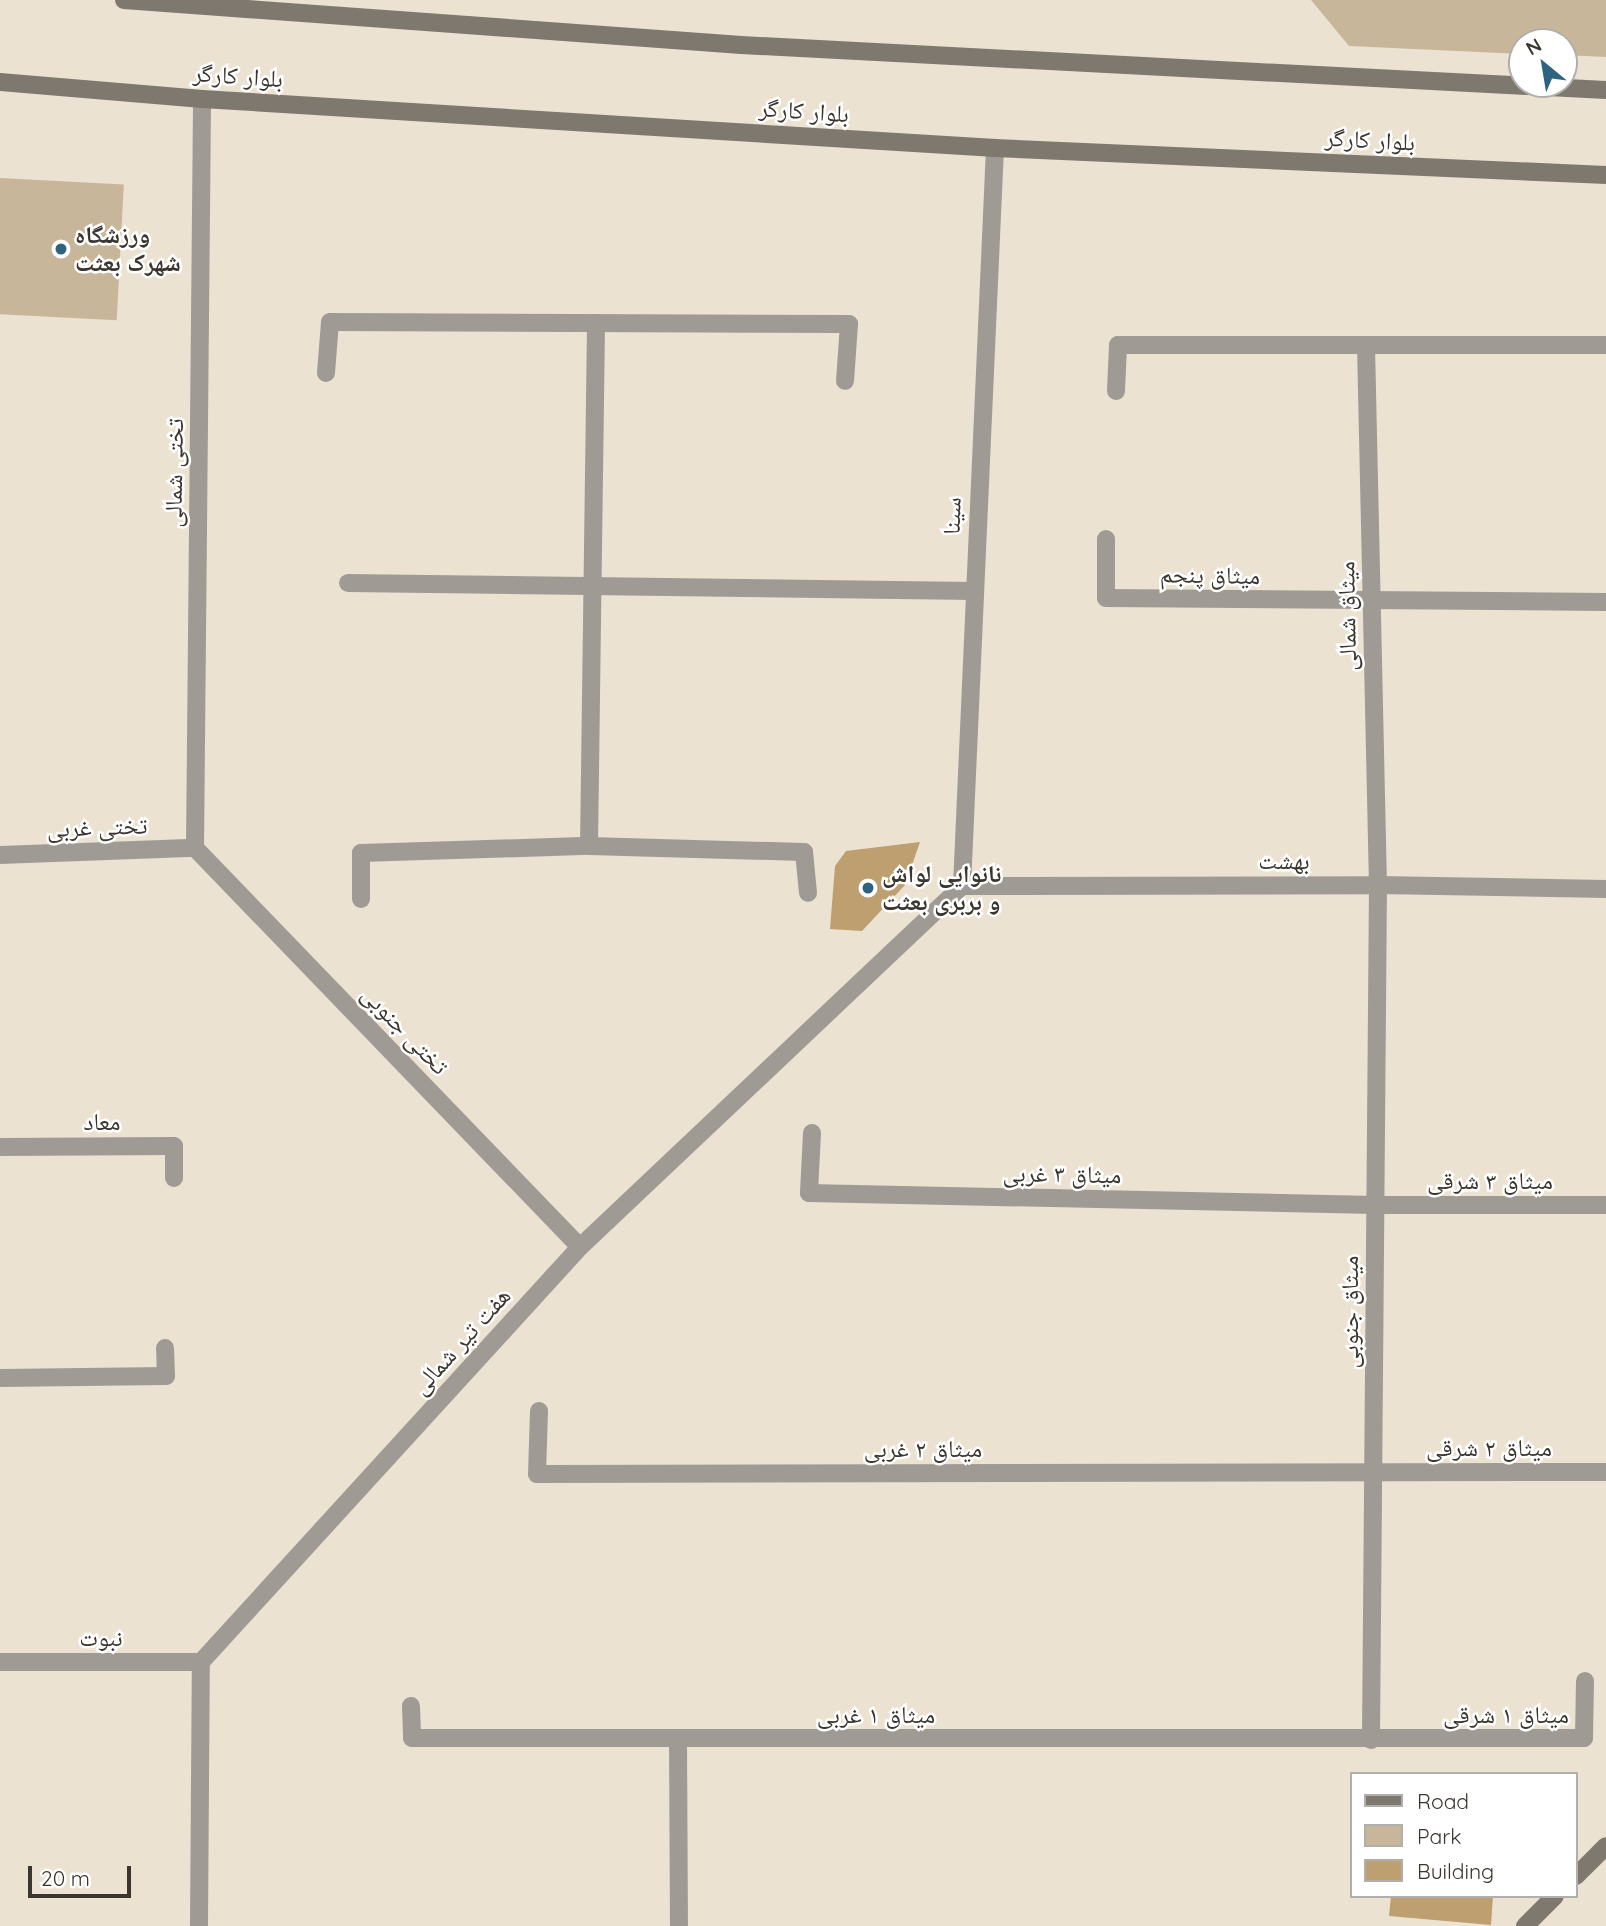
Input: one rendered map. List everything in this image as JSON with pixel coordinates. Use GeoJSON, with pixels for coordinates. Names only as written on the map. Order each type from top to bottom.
{"type":"FeatureCollection","features":[{"type":"Feature","properties":{"kind":"main road"},"geometry":{"type":"LineString","coordinates":[[124,0],[741,45],[1606,90]]}},
{"type":"Feature","properties":{"kind":"main road","name":"بلوار کارگر"},"geometry":{"type":"LineString","coordinates":[[0,82],[202,99],[995,148],[1606,175]]}},
{"type":"Feature","properties":{"kind":"main road"},"geometry":{"type":"LineString","coordinates":[[1578,1873],[1606,1846]]}},
{"type":"Feature","properties":{"kind":"main road"},"geometry":{"type":"LineString","coordinates":[[1525,1926],[1553,1898]]}},
{"type":"Feature","properties":{"kind":"street","name":"تختی شمالی"},"geometry":{"type":"LineString","coordinates":[[195,848],[202,99]]}},
{"type":"Feature","properties":{"kind":"street","name":"سینا"},"geometry":{"type":"LineString","coordinates":[[962,886],[973,591],[995,148]]}},
{"type":"Feature","properties":{"kind":"street"},"geometry":{"type":"LineString","coordinates":[[326,373],[330,322],[849,324],[845,382]]}},
{"type":"Feature","properties":{"kind":"street"},"geometry":{"type":"LineString","coordinates":[[589,846],[596,323]]}},
{"type":"Feature","properties":{"kind":"street"},"geometry":{"type":"LineString","coordinates":[[1116,391],[1118,345],[1606,345]]}},
{"type":"Feature","properties":{"kind":"street","name":"میثاق شمالی"},"geometry":{"type":"LineString","coordinates":[[1366,345],[1378,886]]}},
{"type":"Feature","properties":{"kind":"street","name":"میثاق پنجم"},"geometry":{"type":"LineString","coordinates":[[1106,539],[1106,598],[1372,601]]}},
{"type":"Feature","properties":{"kind":"street"},"geometry":{"type":"LineString","coordinates":[[348,583],[973,591]]}},
{"type":"Feature","properties":{"kind":"street"},"geometry":{"type":"LineString","coordinates":[[1372,601],[1606,602]]}},
{"type":"Feature","properties":{"kind":"street"},"geometry":{"type":"LineString","coordinates":[[361,899],[361,853],[589,846],[804,852],[808,893]]}},
{"type":"Feature","properties":{"kind":"street","name":"تختی غربی"},"geometry":{"type":"LineString","coordinates":[[0,855],[195,848]]}},
{"type":"Feature","properties":{"kind":"street","name":"تختی جنوبی"},"geometry":{"type":"LineString","coordinates":[[195,848],[580,1247]]}},
{"type":"Feature","properties":{"kind":"street","name":"بهشت"},"geometry":{"type":"LineString","coordinates":[[962,886],[1606,889]]}},
{"type":"Feature","properties":{"kind":"street","name":"هفت تیر شمالی"},"geometry":{"type":"LineString","coordinates":[[201,1662],[580,1247],[962,886]]}},
{"type":"Feature","properties":{"kind":"street","name":"میثاق جنوبی"},"geometry":{"type":"LineString","coordinates":[[1371,1740],[1378,886]]}},
{"type":"Feature","properties":{"kind":"street","name":"میثاق ۳ غربی"},"geometry":{"type":"LineString","coordinates":[[812,1133],[809,1193],[1375,1205]]}},
{"type":"Feature","properties":{"kind":"street","name":"معاد"},"geometry":{"type":"LineString","coordinates":[[0,1147],[174,1146],[174,1178]]}},
{"type":"Feature","properties":{"kind":"street","name":"میثاق ۳ شرقی"},"geometry":{"type":"LineString","coordinates":[[1375,1205],[1606,1205]]}},
{"type":"Feature","properties":{"kind":"street"},"geometry":{"type":"LineString","coordinates":[[0,1378],[166,1376],[165,1348]]}},
{"type":"Feature","properties":{"kind":"street","name":"میثاق ۲ غربی"},"geometry":{"type":"LineString","coordinates":[[539,1411],[537,1474],[1373,1473]]}},
{"type":"Feature","properties":{"kind":"street","name":"میثاق ۲ شرقی"},"geometry":{"type":"LineString","coordinates":[[1373,1473],[1606,1472]]}},
{"type":"Feature","properties":{"kind":"street","name":"نبوت"},"geometry":{"type":"LineString","coordinates":[[0,1662],[201,1662]]}},
{"type":"Feature","properties":{"kind":"street"},"geometry":{"type":"LineString","coordinates":[[199,1926],[201,1662]]}},
{"type":"Feature","properties":{"kind":"street","name":"میثاق ۱ شرقی"},"geometry":{"type":"LineString","coordinates":[[1371,1740],[1584,1738],[1585,1681]]}},
{"type":"Feature","properties":{"kind":"street","name":"میثاق ۱ غربی"},"geometry":{"type":"LineString","coordinates":[[411,1706],[412,1738],[1371,1740]]}},
{"type":"Feature","properties":{"kind":"street"},"geometry":{"type":"LineString","coordinates":[[678,1739],[678,1926]]}},
{"type":"Feature","properties":{"kind":"green space"},"geometry":{"type":"Polygon","coordinates":[[[1311,0],[1606,0],[1606,57],[1578,56],[1578,28],[1508,28],[1508,53],[1349,46],[1311,0]]]}},
{"type":"Feature","properties":{"kind":"green space","name":"ورزشگاه شهرک بعثت"},"geometry":{"type":"Polygon","coordinates":[[[0,178],[124,184],[117,320],[0,314],[0,178]]]}},
{"type":"Feature","properties":{"kind":"building","name":"نانوایی لواش و بربری بعثت"},"geometry":{"type":"Polygon","coordinates":[[[920,842],[905,885],[862,931],[830,929],[835,866],[846,851],[920,842]]]}},
{"type":"Feature","properties":{"kind":"building"},"geometry":{"type":"Polygon","coordinates":[[[1391,1898],[1493,1898],[1491,1925],[1389,1916],[1391,1898]]]}},
{"type":"Feature","properties":{"kind":"place","name":"ورزشگاه شهرک بعثت"},"geometry":{"type":"Point","coordinates":[61,249]}},
{"type":"Feature","properties":{"kind":"place","name":"نانوایی لواش و بربری بعثت"},"geometry":{"type":"Point","coordinates":[868,888]}}]}
